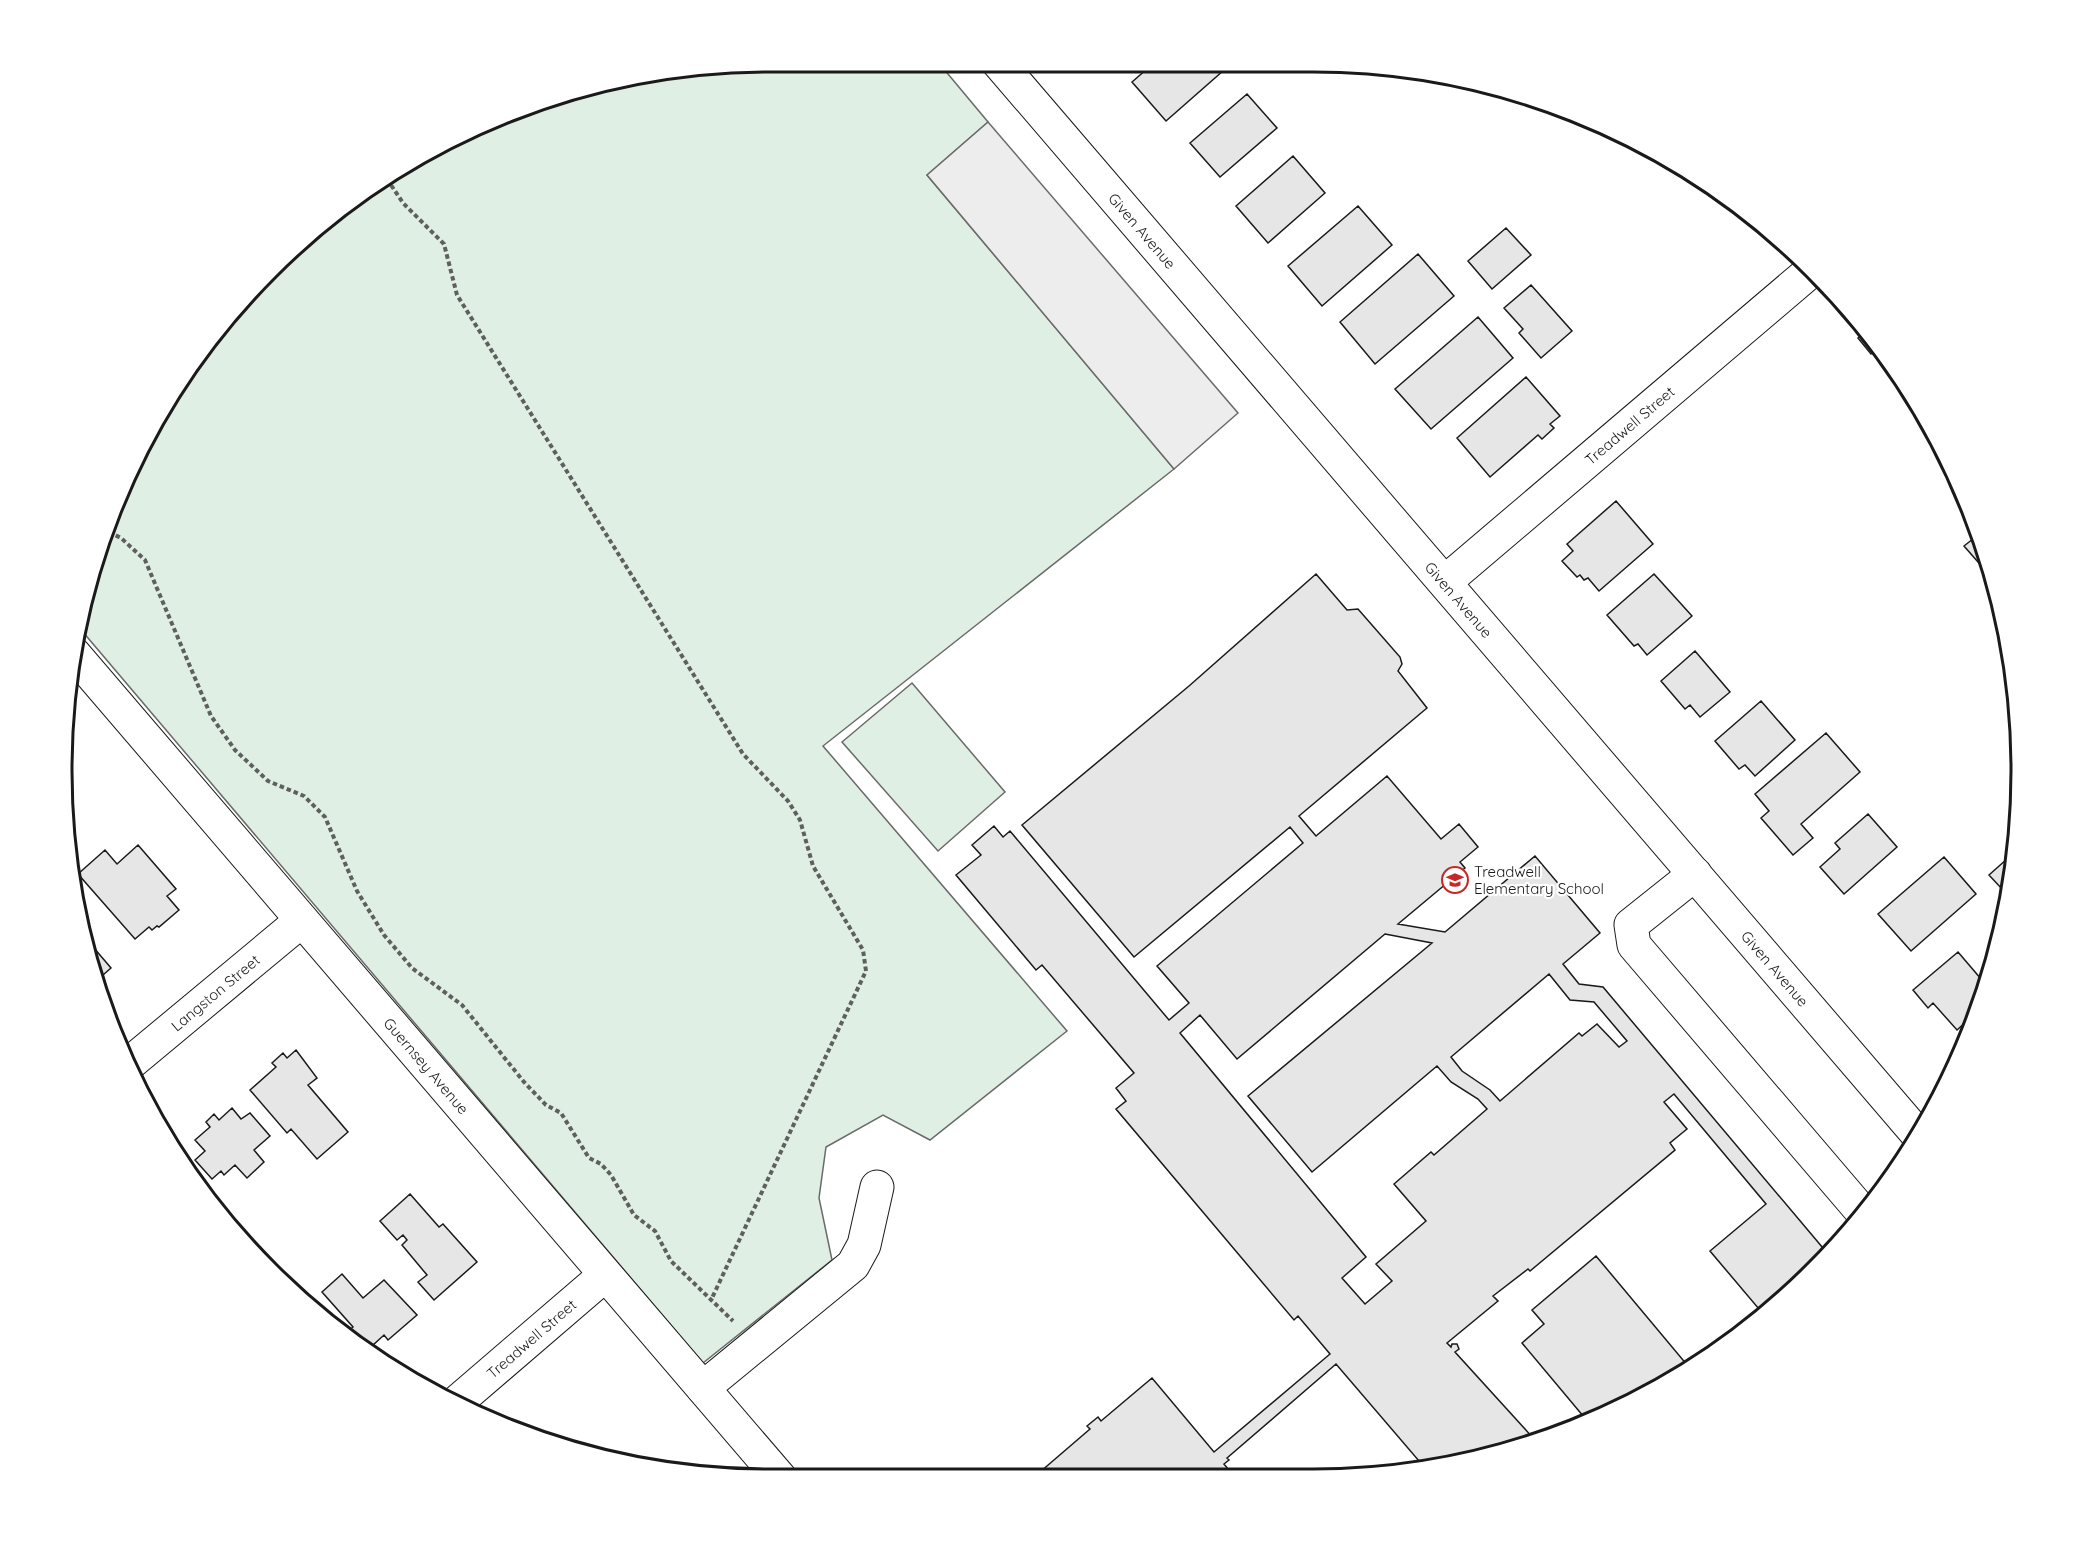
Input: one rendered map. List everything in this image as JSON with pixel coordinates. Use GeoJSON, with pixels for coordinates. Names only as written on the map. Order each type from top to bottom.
{"type":"FeatureCollection","features":[{"type":"Feature","properties":{"kind":"street","name":"Given Avenue"},"geometry":{"type":"LineString","coordinates":[[1008,72],[1912,1128]]}},
{"type":"Feature","properties":{"kind":"street","name":"Treadwell Street"},"geometry":{"type":"LineString","coordinates":[[1444,582],[1805,276]]}},
{"type":"Feature","properties":{"kind":"street","name":"Guernsey Avenue"},"geometry":{"type":"LineString","coordinates":[[81,662],[772,1469]]}},
{"type":"Feature","properties":{"kind":"street"},"geometry":{"type":"LineString","coordinates":[[1695,874],[1631,924],[1634,945],[1858,1207]]}},
{"type":"Feature","properties":{"kind":"street","name":"Langston Street"},"geometry":{"type":"LineString","coordinates":[[135,1059],[301,921]]}},
{"type":"Feature","properties":{"kind":"street"},"geometry":{"type":"LineString","coordinates":[[703,1388],[853,1265],[864,1245],[877,1187]]}},
{"type":"Feature","properties":{"kind":"street","name":"Treadwell Street"},"geometry":{"type":"LineString","coordinates":[[462,1397],[605,1275]]}},
{"type":"Feature","properties":{"kind":"path"},"geometry":{"type":"LineString","coordinates":[[113,534],[122,538],[145,560],[211,716],[235,750],[268,781],[304,796],[325,817],[357,891],[384,935],[412,968],[462,1005],[524,1082],[546,1105],[561,1113],[589,1158],[601,1164],[611,1175],[634,1215],[655,1231],[671,1261],[690,1281],[712,1298],[866,971],[864,950],[818,875],[800,820],[788,801],[743,754],[457,295],[444,244],[403,203],[391,185]]}},
{"type":"Feature","properties":{"kind":"green space"},"geometry":{"type":"Polygon","coordinates":[[[946,72],[988,122],[927,175],[1174,469],[823,746],[1067,1031],[930,1140],[883,1115],[826,1147],[819,1198],[832,1260],[703,1363],[85,634],[109,546],[125,503],[166,421],[190,382],[245,310],[277,277],[345,216],[382,190],[421,166],[503,125],[546,109],[634,85],[725,73],[946,72]]]}},
{"type":"Feature","properties":{"kind":"green space"},"geometry":{"type":"Polygon","coordinates":[[[912,683],[1005,792],[938,851],[842,742],[912,683]]]}},
{"type":"Feature","properties":{"kind":"shaded area"},"geometry":{"type":"Polygon","coordinates":[[[988,122],[1238,413],[1174,469],[927,175],[988,122]]]}},
{"type":"Feature","properties":{"kind":"building"},"geometry":{"type":"Polygon","coordinates":[[[1144,72],[1222,72],[1166,121],[1132,82],[1144,72]]]}},
{"type":"Feature","properties":{"kind":"building"},"geometry":{"type":"Polygon","coordinates":[[[1247,94],[1277,128],[1220,177],[1190,143],[1247,94]]]}},
{"type":"Feature","properties":{"kind":"building"},"geometry":{"type":"Polygon","coordinates":[[[1293,156],[1325,193],[1268,243],[1236,206],[1293,156]]]}},
{"type":"Feature","properties":{"kind":"building"},"geometry":{"type":"Polygon","coordinates":[[[1358,206],[1392,245],[1322,306],[1288,266],[1358,206]]]}},
{"type":"Feature","properties":{"kind":"building"},"geometry":{"type":"Polygon","coordinates":[[[1506,228],[1531,255],[1492,289],[1468,261],[1506,228]]]}},
{"type":"Feature","properties":{"kind":"building"},"geometry":{"type":"Polygon","coordinates":[[[1418,254],[1454,296],[1375,364],[1340,322],[1418,254]]]}},
{"type":"Feature","properties":{"kind":"building"},"geometry":{"type":"Polygon","coordinates":[[[1531,285],[1572,331],[1541,358],[1519,333],[1523,329],[1504,308],[1531,285]]]}},
{"type":"Feature","properties":{"kind":"building"},"geometry":{"type":"Polygon","coordinates":[[[1478,317],[1513,358],[1431,429],[1395,389],[1478,317]]]}},
{"type":"Feature","properties":{"kind":"building"},"geometry":{"type":"Polygon","coordinates":[[[1860,336],[1872,353],[1871,354],[1858,338],[1860,336]]]}},
{"type":"Feature","properties":{"kind":"building"},"geometry":{"type":"Polygon","coordinates":[[[1526,377],[1560,416],[1550,424],[1554,428],[1542,439],[1538,435],[1490,477],[1457,438],[1526,377]]]}},
{"type":"Feature","properties":{"kind":"building"},"geometry":{"type":"Polygon","coordinates":[[[1616,501],[1653,544],[1599,591],[1588,578],[1584,580],[1580,575],[1577,577],[1562,561],[1573,551],[1567,544],[1616,501]]]}},
{"type":"Feature","properties":{"kind":"building"},"geometry":{"type":"Polygon","coordinates":[[[1972,540],[1979,563],[1964,546],[1972,540]]]}},
{"type":"Feature","properties":{"kind":"building"},"geometry":{"type":"Polygon","coordinates":[[[1316,574],[1347,610],[1358,609],[1400,657],[1402,664],[1398,671],[1427,708],[1299,816],[1316,836],[1387,776],[1441,839],[1459,824],[1478,847],[1460,862],[1465,868],[1398,924],[1445,932],[1535,856],[1600,933],[1563,964],[1579,984],[1603,987],[1822,1247],[1758,1308],[1710,1251],[1766,1204],[1674,1094],[1664,1102],[1687,1129],[1670,1143],[1675,1150],[1530,1271],[1528,1269],[1493,1296],[1498,1301],[1447,1343],[1451,1347],[1452,1344],[1457,1344],[1459,1349],[1455,1352],[1530,1434],[1449,1456],[1419,1461],[1336,1364],[1227,1458],[1229,1460],[1224,1464],[1228,1469],[1043,1469],[1090,1429],[1087,1426],[1098,1417],[1101,1421],[1152,1378],[1214,1452],[1330,1354],[1298,1316],[1294,1320],[1116,1109],[1126,1101],[1116,1088],[1134,1073],[1042,965],[1036,970],[956,875],[981,855],[972,845],[994,826],[1003,837],[1010,831],[1169,1020],[1189,1003],[1157,966],[1303,843],[1290,827],[1134,957],[1022,825],[1189,686],[1316,574]],[[1385,934],[1237,1059],[1200,1015],[1180,1033],[1366,1257],[1342,1278],[1365,1304],[1392,1281],[1376,1264],[1426,1221],[1394,1184],[1431,1152],[1434,1155],[1487,1109],[1478,1099],[1451,1082],[1437,1066],[1312,1172],[1248,1096],[1432,943],[1385,934]],[[1549,974],[1451,1057],[1462,1071],[1490,1090],[1500,1101],[1579,1033],[1582,1036],[1597,1024],[1619,1047],[1627,1041],[1594,1002],[1570,1000],[1549,974]]]}},
{"type":"Feature","properties":{"kind":"building"},"geometry":{"type":"Polygon","coordinates":[[[1654,574],[1692,616],[1647,655],[1638,644],[1634,646],[1607,615],[1654,574]]]}},
{"type":"Feature","properties":{"kind":"building"},"geometry":{"type":"Polygon","coordinates":[[[1695,651],[1730,692],[1700,717],[1690,705],[1685,709],[1661,681],[1695,651]]]}},
{"type":"Feature","properties":{"kind":"building"},"geometry":{"type":"Polygon","coordinates":[[[1761,701],[1795,740],[1755,776],[1745,765],[1739,769],[1715,741],[1761,701]]]}},
{"type":"Feature","properties":{"kind":"building"},"geometry":{"type":"Polygon","coordinates":[[[1826,733],[1860,772],[1801,824],[1813,838],[1793,855],[1761,818],[1769,811],[1755,794],[1826,733]]]}},
{"type":"Feature","properties":{"kind":"building"},"geometry":{"type":"Polygon","coordinates":[[[1868,814],[1897,847],[1844,894],[1820,867],[1840,849],[1835,843],[1868,814]]]}},
{"type":"Feature","properties":{"kind":"building"},"geometry":{"type":"Polygon","coordinates":[[[138,845],[176,889],[167,896],[179,910],[159,927],[152,930],[149,927],[135,939],[80,877],[80,873],[105,850],[117,864],[138,845]]]}},
{"type":"Feature","properties":{"kind":"building"},"geometry":{"type":"Polygon","coordinates":[[[1944,857],[1976,894],[1911,951],[1878,914],[1944,857]]]}},
{"type":"Feature","properties":{"kind":"building"},"geometry":{"type":"Polygon","coordinates":[[[2005,861],[2001,888],[1989,875],[2005,861]]]}},
{"type":"Feature","properties":{"kind":"building"},"geometry":{"type":"Polygon","coordinates":[[[96,950],[111,968],[103,975],[96,950]]]}},
{"type":"Feature","properties":{"kind":"building"},"geometry":{"type":"Polygon","coordinates":[[[1958,952],[1979,977],[1963,1025],[1957,1030],[1933,1003],[1928,1008],[1913,990],[1958,952]]]}},
{"type":"Feature","properties":{"kind":"building"},"geometry":{"type":"Polygon","coordinates":[[[296,1050],[317,1078],[308,1085],[348,1132],[317,1159],[291,1129],[287,1133],[250,1090],[276,1067],[272,1063],[283,1053],[287,1058],[296,1050]]]}},
{"type":"Feature","properties":{"kind":"building"},"geometry":{"type":"Polygon","coordinates":[[[232,1108],[241,1119],[250,1113],[270,1136],[254,1150],[264,1162],[247,1178],[235,1165],[224,1175],[221,1171],[212,1179],[195,1160],[205,1151],[195,1140],[210,1127],[206,1122],[214,1114],[219,1120],[232,1108]]]}},
{"type":"Feature","properties":{"kind":"building"},"geometry":{"type":"Polygon","coordinates":[[[410,1194],[439,1227],[443,1224],[477,1262],[434,1300],[418,1282],[427,1275],[402,1245],[407,1240],[403,1235],[397,1240],[380,1221],[410,1194]]]}},
{"type":"Feature","properties":{"kind":"building"},"geometry":{"type":"Polygon","coordinates":[[[1596,1256],[1684,1361],[1621,1397],[1582,1415],[1522,1343],[1544,1324],[1532,1310],[1596,1256]]]}},
{"type":"Feature","properties":{"kind":"building"},"geometry":{"type":"Polygon","coordinates":[[[342,1274],[363,1298],[384,1280],[417,1315],[388,1340],[384,1335],[373,1345],[351,1329],[353,1327],[322,1292],[342,1274]]]}},
{"type":"Feature","properties":{"kind":"place","name":"Treadwell Elementary School"},"geometry":{"type":"Point","coordinates":[1455,880]}}]}
